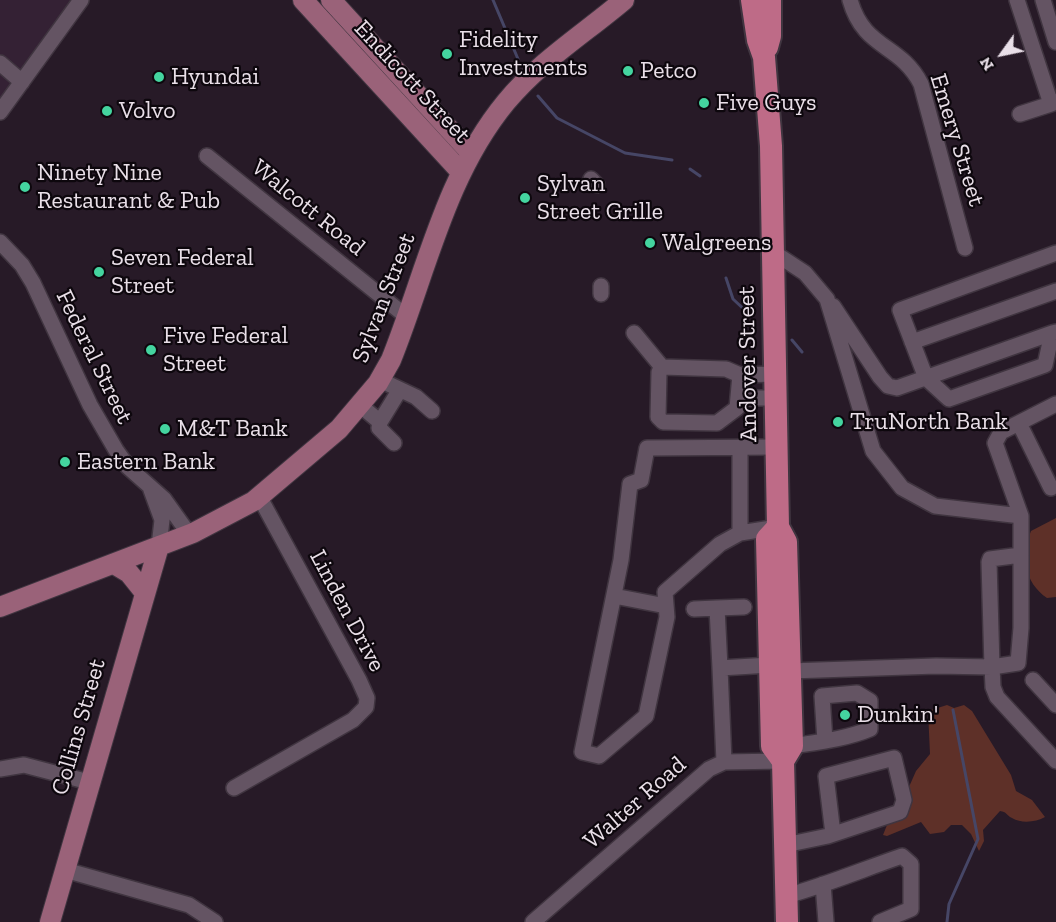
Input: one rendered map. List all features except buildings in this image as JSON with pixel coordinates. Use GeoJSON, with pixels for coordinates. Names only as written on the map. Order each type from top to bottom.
{"type":"FeatureCollection","features":[{"type":"Feature","properties":{"kind":"highway","name":"Andover Street"},"geometry":{"type":"LineString","coordinates":[[752,0],[758,40],[764,57],[771,146],[778,527],[767,539],[780,668],[772,746],[788,753],[785,845],[787,922]]}},
{"type":"Feature","properties":{"kind":"highway","name":"Andover Street"},"geometry":{"type":"LineString","coordinates":[[764,57],[770,36],[770,0]]}},
{"type":"Feature","properties":{"kind":"main road","name":"Endicott Street"},"geometry":{"type":"LineString","coordinates":[[303,0],[460,171]]}},
{"type":"Feature","properties":{"kind":"main road","name":"Endicott Street"},"geometry":{"type":"LineString","coordinates":[[331,0],[470,152]]}},
{"type":"Feature","properties":{"kind":"main road","name":"Sylvan Street"},"geometry":{"type":"LineString","coordinates":[[0,608],[189,534],[260,496],[339,429],[361,406],[380,380],[407,317],[460,171],[470,152],[507,101],[532,76],[624,0]]}},
{"type":"Feature","properties":{"kind":"main road"},"geometry":{"type":"LineString","coordinates":[[381,86],[396,72]]}},
{"type":"Feature","properties":{"kind":"main road"},"geometry":{"type":"LineString","coordinates":[[454,135],[488,126]]}},
{"type":"Feature","properties":{"kind":"main road","name":"Collins Street"},"geometry":{"type":"LineString","coordinates":[[50,922],[159,546]]}},
{"type":"Feature","properties":{"kind":"main road"},"geometry":{"type":"LineString","coordinates":[[114,564],[129,573],[145,593]]}},
{"type":"Feature","properties":{"kind":"street"},"geometry":{"type":"LineString","coordinates":[[0,112],[81,0]]}},
{"type":"Feature","properties":{"kind":"street","name":"Emery Street"},"geometry":{"type":"LineString","coordinates":[[850,0],[862,29],[907,63],[921,84],[965,248]]}},
{"type":"Feature","properties":{"kind":"street"},"geometry":{"type":"LineString","coordinates":[[1017,0],[1054,103],[1020,114]]}},
{"type":"Feature","properties":{"kind":"street"},"geometry":{"type":"LineString","coordinates":[[1043,0],[1056,42]]}},
{"type":"Feature","properties":{"kind":"street"},"geometry":{"type":"LineString","coordinates":[[0,63],[22,82]]}},
{"type":"Feature","properties":{"kind":"street","name":"Walcott Road"},"geometry":{"type":"LineString","coordinates":[[207,156],[407,317]]}},
{"type":"Feature","properties":{"kind":"street","name":"Federal Street"},"geometry":{"type":"LineString","coordinates":[[0,242],[22,265],[33,283],[90,405],[112,443],[128,467],[151,490],[164,499],[189,534]]}},
{"type":"Feature","properties":{"kind":"street"},"geometry":{"type":"LineString","coordinates":[[773,252],[805,273],[827,299],[888,386],[897,388],[1054,332]]}},
{"type":"Feature","properties":{"kind":"street"},"geometry":{"type":"LineString","coordinates":[[1054,332],[1045,365],[949,399],[926,378],[900,310],[1056,253]]}},
{"type":"Feature","properties":{"kind":"street"},"geometry":{"type":"LineString","coordinates":[[912,342],[1056,291]]}},
{"type":"Feature","properties":{"kind":"street"},"geometry":{"type":"LineString","coordinates":[[827,299],[873,451],[902,488],[936,506],[1021,516]]}},
{"type":"Feature","properties":{"kind":"street"},"geometry":{"type":"LineString","coordinates":[[634,333],[662,367],[726,369],[740,375],[775,374]]}},
{"type":"Feature","properties":{"kind":"street"},"geometry":{"type":"LineString","coordinates":[[662,367],[658,372],[658,417],[663,422],[717,423],[737,408],[740,398],[740,375]]}},
{"type":"Feature","properties":{"kind":"street"},"geometry":{"type":"LineString","coordinates":[[380,380],[399,391],[403,390],[416,397],[432,411]]}},
{"type":"Feature","properties":{"kind":"street"},"geometry":{"type":"LineString","coordinates":[[394,443],[379,428],[380,422],[399,391]]}},
{"type":"Feature","properties":{"kind":"street"},"geometry":{"type":"LineString","coordinates":[[740,398],[776,398]]}},
{"type":"Feature","properties":{"kind":"street"},"geometry":{"type":"LineString","coordinates":[[361,406],[380,422]]}},
{"type":"Feature","properties":{"kind":"street"},"geometry":{"type":"LineString","coordinates":[[720,668],[992,667],[1018,663],[1021,516],[995,443],[1001,432],[1054,410]]}},
{"type":"Feature","properties":{"kind":"street"},"geometry":{"type":"LineString","coordinates":[[1019,423],[1051,488]]}},
{"type":"Feature","properties":{"kind":"street"},"geometry":{"type":"LineString","coordinates":[[740,447],[740,533]]}},
{"type":"Feature","properties":{"kind":"street"},"geometry":{"type":"LineString","coordinates":[[777,447],[647,448],[641,480],[630,484],[621,560],[582,752],[599,756],[646,716],[667,617],[665,592],[720,544],[740,533],[778,527]]}},
{"type":"Feature","properties":{"kind":"street","name":"Federal Street"},"geometry":{"type":"LineString","coordinates":[[151,490],[162,520],[159,546]]}},
{"type":"Feature","properties":{"kind":"street","name":"Linden Drive"},"geometry":{"type":"LineString","coordinates":[[234,788],[353,720],[366,707],[367,698],[260,496]]}},
{"type":"Feature","properties":{"kind":"street"},"geometry":{"type":"LineString","coordinates":[[1021,555],[990,559],[989,562],[993,687],[997,697],[1056,761]]}},
{"type":"Feature","properties":{"kind":"street"},"geometry":{"type":"LineString","coordinates":[[614,596],[666,606]]}},
{"type":"Feature","properties":{"kind":"street"},"geometry":{"type":"LineString","coordinates":[[694,609],[744,607]]}},
{"type":"Feature","properties":{"kind":"street"},"geometry":{"type":"LineString","coordinates":[[717,608],[724,762]]}},
{"type":"Feature","properties":{"kind":"street"},"geometry":{"type":"LineString","coordinates":[[1033,680],[1056,705]]}},
{"type":"Feature","properties":{"kind":"street","name":"Walter Road"},"geometry":{"type":"LineString","coordinates":[[533,922],[709,769],[724,762],[788,753],[825,741],[854,736],[870,729],[870,701],[857,693],[822,696],[825,741]]}},
{"type":"Feature","properties":{"kind":"street"},"geometry":{"type":"LineString","coordinates":[[785,845],[833,834],[900,812],[904,800],[894,758],[826,776],[833,834]]}},
{"type":"Feature","properties":{"kind":"street"},"geometry":{"type":"LineString","coordinates":[[0,769],[24,765],[89,782]]}},
{"type":"Feature","properties":{"kind":"street"},"geometry":{"type":"LineString","coordinates":[[786,896],[891,860],[906,858],[912,864],[911,909],[880,922]]}},
{"type":"Feature","properties":{"kind":"street"},"geometry":{"type":"LineString","coordinates":[[64,870],[189,905],[214,922]]}},
{"type":"Feature","properties":{"kind":"street"},"geometry":{"type":"LineString","coordinates":[[823,884],[826,922]]}},
{"type":"Feature","properties":{"kind":"shaded area"},"geometry":{"type":"Polygon","coordinates":[[[0,0],[81,0],[0,112],[0,0]]]}},
{"type":"Feature","properties":{"kind":"shaded area"},"geometry":{"type":"Polygon","coordinates":[[[1056,518],[1056,597],[1047,598],[1039,592],[1029,577],[1026,550],[1031,531],[1056,518]]]}},
{"type":"Feature","properties":{"kind":"shaded area"},"geometry":{"type":"Polygon","coordinates":[[[947,705],[954,708],[964,705],[972,711],[1011,775],[1016,791],[1032,800],[1045,817],[1024,822],[1000,811],[983,830],[984,841],[979,851],[971,834],[962,825],[951,825],[944,832],[930,834],[921,822],[887,836],[883,835],[887,825],[903,814],[905,796],[916,771],[930,754],[928,711],[947,705]]]}},
{"type":"Feature","properties":{"kind":"waterway"},"geometry":{"type":"LineString","coordinates":[[493,0],[518,59]]}},
{"type":"Feature","properties":{"kind":"waterway"},"geometry":{"type":"LineString","coordinates":[[538,96],[557,118],[625,153],[672,160]]}},
{"type":"Feature","properties":{"kind":"waterway"},"geometry":{"type":"LineString","coordinates":[[690,169],[700,176]]}},
{"type":"Feature","properties":{"kind":"waterway"},"geometry":{"type":"LineString","coordinates":[[726,278],[733,299],[750,315]]}},
{"type":"Feature","properties":{"kind":"waterway"},"geometry":{"type":"LineString","coordinates":[[792,340],[802,352]]}},
{"type":"Feature","properties":{"kind":"waterway"},"geometry":{"type":"LineString","coordinates":[[947,922],[949,904],[978,839],[953,710]]}},
{"type":"Feature","properties":{"kind":"place","name":"Fidelity Investments"},"geometry":{"type":"Point","coordinates":[447,54]}},
{"type":"Feature","properties":{"kind":"place","name":"Petco"},"geometry":{"type":"Point","coordinates":[628,71]}},
{"type":"Feature","properties":{"kind":"place","name":"Hyundai"},"geometry":{"type":"Point","coordinates":[159,77]}},
{"type":"Feature","properties":{"kind":"place","name":"Five Guys"},"geometry":{"type":"Point","coordinates":[704,103]}},
{"type":"Feature","properties":{"kind":"place","name":"Volvo"},"geometry":{"type":"Point","coordinates":[107,111]}},
{"type":"Feature","properties":{"kind":"place","name":"Ninety Nine Restaurant & Pub"},"geometry":{"type":"Point","coordinates":[25,187]}},
{"type":"Feature","properties":{"kind":"place","name":"Sylvan Street Grille"},"geometry":{"type":"Point","coordinates":[525,198]}},
{"type":"Feature","properties":{"kind":"place","name":"Walgreens"},"geometry":{"type":"Point","coordinates":[650,243]}},
{"type":"Feature","properties":{"kind":"place","name":"Seven Federal Street"},"geometry":{"type":"Point","coordinates":[99,272]}},
{"type":"Feature","properties":{"kind":"place","name":"Five Federal Street"},"geometry":{"type":"Point","coordinates":[151,350]}},
{"type":"Feature","properties":{"kind":"place","name":"TruNorth Bank"},"geometry":{"type":"Point","coordinates":[838,422]}},
{"type":"Feature","properties":{"kind":"place","name":"M&T Bank"},"geometry":{"type":"Point","coordinates":[165,429]}},
{"type":"Feature","properties":{"kind":"place","name":"Eastern Bank"},"geometry":{"type":"Point","coordinates":[65,462]}},
{"type":"Feature","properties":{"kind":"place","name":"Dunkin'"},"geometry":{"type":"Point","coordinates":[845,715]}}]}
